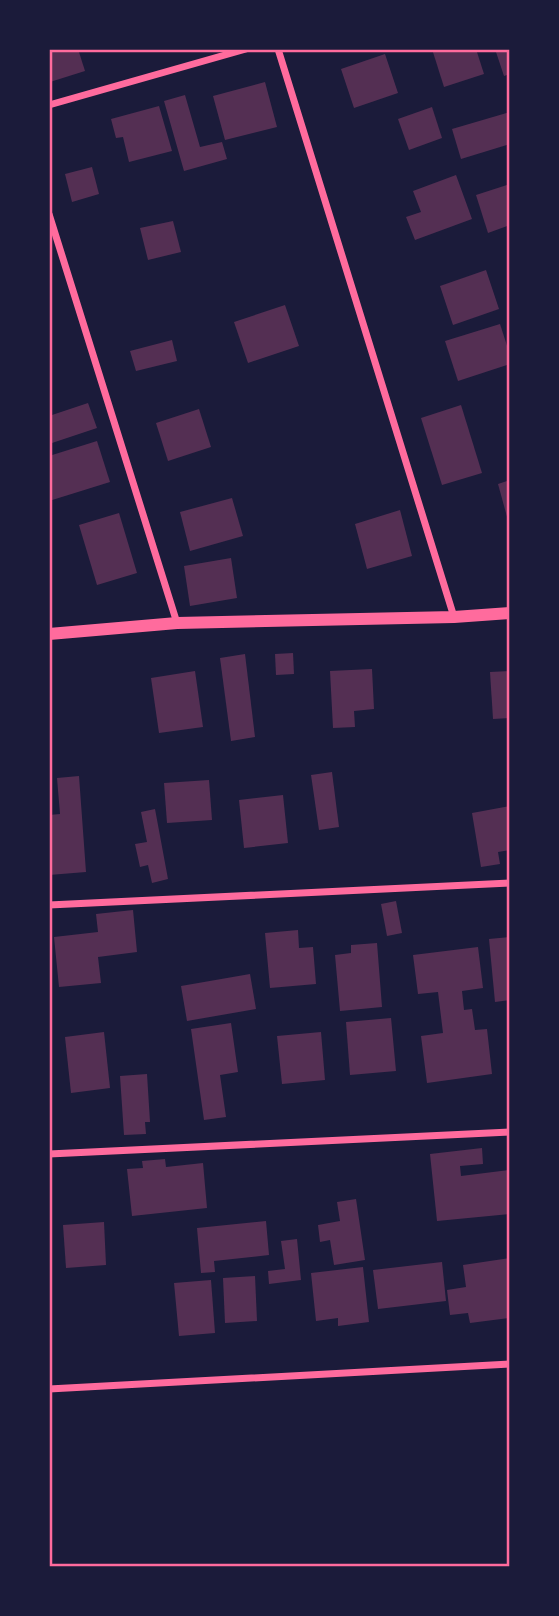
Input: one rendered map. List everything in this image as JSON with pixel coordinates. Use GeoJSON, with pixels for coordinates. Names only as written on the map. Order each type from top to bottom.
{"type":"FeatureCollection","features":[{"type":"Feature","properties":{"kind":"street"},"geometry":{"type":"LineString","coordinates":[[49,105],[247,49]]}},
{"type":"Feature","properties":{"kind":"street"},"geometry":{"type":"LineString","coordinates":[[278,49],[454,617]]}},
{"type":"Feature","properties":{"kind":"street"},"geometry":{"type":"LineString","coordinates":[[49,214],[177,624]]}},
{"type":"Feature","properties":{"kind":"street"},"geometry":{"type":"LineString","coordinates":[[49,634],[177,624],[454,617],[510,612]]}},
{"type":"Feature","properties":{"kind":"street"},"geometry":{"type":"LineString","coordinates":[[49,905],[510,883]]}},
{"type":"Feature","properties":{"kind":"street"},"geometry":{"type":"LineString","coordinates":[[49,1154],[510,1132]]}},
{"type":"Feature","properties":{"kind":"street"},"geometry":{"type":"LineString","coordinates":[[49,1389],[510,1364]]}},
{"type":"Feature","properties":{"kind":"building"},"geometry":{"type":"Polygon","coordinates":[[[49,49],[78,49],[85,71],[50,82],[49,49]]]}},
{"type":"Feature","properties":{"kind":"building"},"geometry":{"type":"Polygon","coordinates":[[[432,49],[476,49],[484,74],[444,87],[432,49]]]}},
{"type":"Feature","properties":{"kind":"building"},"geometry":{"type":"Polygon","coordinates":[[[495,49],[510,49],[510,74],[504,76],[495,49]]]}},
{"type":"Feature","properties":{"kind":"building"},"geometry":{"type":"Polygon","coordinates":[[[385,54],[398,93],[354,108],[341,69],[385,54]]]}},
{"type":"Feature","properties":{"kind":"building"},"geometry":{"type":"Polygon","coordinates":[[[265,82],[277,127],[225,140],[213,96],[265,82]]]}},
{"type":"Feature","properties":{"kind":"building"},"geometry":{"type":"Polygon","coordinates":[[[185,95],[200,147],[222,142],[227,159],[184,171],[164,101],[185,95]]]}},
{"type":"Feature","properties":{"kind":"building"},"geometry":{"type":"Polygon","coordinates":[[[159,106],[172,151],[129,162],[123,137],[116,138],[111,119],[159,106]]]}},
{"type":"Feature","properties":{"kind":"building"},"geometry":{"type":"Polygon","coordinates":[[[432,107],[442,138],[409,150],[398,119],[432,107]]]}},
{"type":"Feature","properties":{"kind":"building"},"geometry":{"type":"Polygon","coordinates":[[[510,112],[510,144],[461,159],[452,129],[510,112]]]}},
{"type":"Feature","properties":{"kind":"building"},"geometry":{"type":"Polygon","coordinates":[[[92,167],[99,194],[72,202],[65,174],[92,167]]]}},
{"type":"Feature","properties":{"kind":"building"},"geometry":{"type":"Polygon","coordinates":[[[456,175],[472,219],[415,240],[406,217],[421,212],[413,191],[456,175]]]}},
{"type":"Feature","properties":{"kind":"building"},"geometry":{"type":"Polygon","coordinates":[[[510,184],[510,225],[488,233],[476,195],[510,184]]]}},
{"type":"Feature","properties":{"kind":"building"},"geometry":{"type":"Polygon","coordinates":[[[173,221],[181,252],[148,260],[140,228],[173,221]]]}},
{"type":"Feature","properties":{"kind":"building"},"geometry":{"type":"Polygon","coordinates":[[[486,270],[499,309],[453,325],[440,286],[486,270]]]}},
{"type":"Feature","properties":{"kind":"building"},"geometry":{"type":"Polygon","coordinates":[[[285,305],[299,346],[248,363],[234,322],[285,305]]]}},
{"type":"Feature","properties":{"kind":"building"},"geometry":{"type":"Polygon","coordinates":[[[500,324],[510,355],[510,364],[458,381],[445,341],[500,324]]]}},
{"type":"Feature","properties":{"kind":"building"},"geometry":{"type":"Polygon","coordinates":[[[172,340],[177,361],[136,371],[130,351],[172,340]]]}},
{"type":"Feature","properties":{"kind":"building"},"geometry":{"type":"Polygon","coordinates":[[[88,403],[97,428],[49,444],[49,416],[88,403]]]}},
{"type":"Feature","properties":{"kind":"building"},"geometry":{"type":"Polygon","coordinates":[[[461,405],[482,473],[442,485],[421,418],[461,405]]]}},
{"type":"Feature","properties":{"kind":"building"},"geometry":{"type":"Polygon","coordinates":[[[199,409],[211,447],[168,461],[156,423],[199,409]]]}},
{"type":"Feature","properties":{"kind":"building"},"geometry":{"type":"Polygon","coordinates":[[[97,441],[110,482],[49,501],[49,456],[97,441]]]}},
{"type":"Feature","properties":{"kind":"building"},"geometry":{"type":"Polygon","coordinates":[[[510,480],[510,524],[509,524],[498,484],[510,480]]]}},
{"type":"Feature","properties":{"kind":"building"},"geometry":{"type":"Polygon","coordinates":[[[232,498],[243,536],[190,551],[180,512],[232,498]]]}},
{"type":"Feature","properties":{"kind":"building"},"geometry":{"type":"Polygon","coordinates":[[[400,510],[412,556],[367,569],[355,524],[400,510]]]}},
{"type":"Feature","properties":{"kind":"building"},"geometry":{"type":"Polygon","coordinates":[[[119,513],[137,573],[97,585],[79,525],[119,513]]]}},
{"type":"Feature","properties":{"kind":"building"},"geometry":{"type":"Polygon","coordinates":[[[231,558],[237,598],[190,606],[184,566],[231,558]]]}},
{"type":"Feature","properties":{"kind":"building"},"geometry":{"type":"Polygon","coordinates":[[[293,653],[294,674],[276,675],[275,654],[293,653]]]}},
{"type":"Feature","properties":{"kind":"building"},"geometry":{"type":"Polygon","coordinates":[[[245,654],[255,737],[231,741],[220,658],[245,654]]]}},
{"type":"Feature","properties":{"kind":"building"},"geometry":{"type":"Polygon","coordinates":[[[372,669],[374,709],[354,711],[355,727],[333,728],[330,671],[372,669]]]}},
{"type":"Feature","properties":{"kind":"building"},"geometry":{"type":"Polygon","coordinates":[[[195,671],[203,727],[159,733],[151,678],[195,671]]]}},
{"type":"Feature","properties":{"kind":"building"},"geometry":{"type":"Polygon","coordinates":[[[510,671],[510,718],[493,719],[490,672],[510,671]]]}},
{"type":"Feature","properties":{"kind":"building"},"geometry":{"type":"Polygon","coordinates":[[[332,772],[339,827],[319,830],[311,775],[332,772]]]}},
{"type":"Feature","properties":{"kind":"building"},"geometry":{"type":"Polygon","coordinates":[[[79,776],[86,872],[49,875],[49,815],[60,814],[57,778],[79,776]]]}},
{"type":"Feature","properties":{"kind":"building"},"geometry":{"type":"Polygon","coordinates":[[[209,780],[212,820],[167,823],[164,783],[209,780]]]}},
{"type":"Feature","properties":{"kind":"building"},"geometry":{"type":"Polygon","coordinates":[[[283,795],[288,843],[244,848],[239,800],[283,795]]]}},
{"type":"Feature","properties":{"kind":"building"},"geometry":{"type":"Polygon","coordinates":[[[510,806],[510,850],[498,852],[500,864],[481,867],[472,813],[510,806]]]}},
{"type":"Feature","properties":{"kind":"building"},"geometry":{"type":"Polygon","coordinates":[[[155,809],[168,879],[152,883],[148,865],[140,867],[135,844],[147,842],[141,812],[155,809]]]}},
{"type":"Feature","properties":{"kind":"building"},"geometry":{"type":"Polygon","coordinates":[[[396,901],[402,933],[387,936],[381,904],[396,901]]]}},
{"type":"Feature","properties":{"kind":"building"},"geometry":{"type":"Polygon","coordinates":[[[133,910],[137,952],[98,957],[101,983],[59,987],[54,937],[98,932],[96,914],[133,910]]]}},
{"type":"Feature","properties":{"kind":"building"},"geometry":{"type":"Polygon","coordinates":[[[298,930],[299,948],[313,947],[316,984],[270,988],[265,933],[298,930]]]}},
{"type":"Feature","properties":{"kind":"building"},"geometry":{"type":"Polygon","coordinates":[[[510,937],[510,1000],[495,1002],[489,939],[510,937]]]}},
{"type":"Feature","properties":{"kind":"building"},"geometry":{"type":"Polygon","coordinates":[[[377,943],[382,1007],[340,1011],[335,955],[351,953],[351,945],[377,943]]]}},
{"type":"Feature","properties":{"kind":"building"},"geometry":{"type":"Polygon","coordinates":[[[478,947],[483,988],[462,991],[464,1010],[472,1009],[475,1030],[487,1029],[492,1074],[427,1083],[421,1036],[443,1033],[438,992],[418,994],[413,955],[478,947]]]}},
{"type":"Feature","properties":{"kind":"building"},"geometry":{"type":"Polygon","coordinates":[[[250,974],[256,1009],[187,1021],[181,986],[250,974]]]}},
{"type":"Feature","properties":{"kind":"building"},"geometry":{"type":"Polygon","coordinates":[[[391,1018],[396,1071],[350,1075],[346,1022],[391,1018]]]}},
{"type":"Feature","properties":{"kind":"building"},"geometry":{"type":"Polygon","coordinates":[[[231,1023],[238,1072],[220,1075],[226,1117],[204,1120],[191,1029],[231,1023]]]}},
{"type":"Feature","properties":{"kind":"building"},"geometry":{"type":"Polygon","coordinates":[[[104,1032],[110,1088],[71,1093],[65,1037],[104,1032]]]}},
{"type":"Feature","properties":{"kind":"building"},"geometry":{"type":"Polygon","coordinates":[[[321,1032],[325,1080],[282,1084],[277,1036],[321,1032]]]}},
{"type":"Feature","properties":{"kind":"building"},"geometry":{"type":"Polygon","coordinates":[[[147,1074],[150,1122],[145,1122],[146,1134],[124,1135],[120,1076],[147,1074]]]}},
{"type":"Feature","properties":{"kind":"building"},"geometry":{"type":"Polygon","coordinates":[[[482,1148],[483,1164],[460,1166],[461,1176],[509,1170],[510,1214],[437,1221],[430,1154],[482,1148]]]}},
{"type":"Feature","properties":{"kind":"building"},"geometry":{"type":"Polygon","coordinates":[[[165,1159],[166,1167],[203,1163],[207,1208],[132,1216],[127,1169],[143,1168],[142,1161],[165,1159]]]}},
{"type":"Feature","properties":{"kind":"building"},"geometry":{"type":"Polygon","coordinates":[[[356,1199],[365,1260],[334,1265],[330,1240],[320,1242],[318,1225],[340,1221],[337,1202],[356,1199]]]}},
{"type":"Feature","properties":{"kind":"building"},"geometry":{"type":"Polygon","coordinates":[[[266,1221],[269,1255],[214,1261],[215,1272],[201,1273],[197,1228],[266,1221]]]}},
{"type":"Feature","properties":{"kind":"building"},"geometry":{"type":"Polygon","coordinates":[[[104,1222],[106,1265],[66,1268],[63,1225],[104,1222]]]}},
{"type":"Feature","properties":{"kind":"building"},"geometry":{"type":"Polygon","coordinates":[[[297,1239],[301,1280],[269,1284],[268,1271],[285,1269],[281,1241],[297,1239]]]}},
{"type":"Feature","properties":{"kind":"building"},"geometry":{"type":"Polygon","coordinates":[[[510,1258],[509,1318],[470,1323],[468,1313],[450,1315],[447,1290],[466,1287],[463,1265],[510,1258]]]}},
{"type":"Feature","properties":{"kind":"building"},"geometry":{"type":"Polygon","coordinates":[[[442,1262],[446,1301],[378,1309],[373,1270],[442,1262]]]}},
{"type":"Feature","properties":{"kind":"building"},"geometry":{"type":"Polygon","coordinates":[[[363,1267],[369,1322],[338,1326],[338,1318],[316,1321],[311,1273],[363,1267]]]}},
{"type":"Feature","properties":{"kind":"building"},"geometry":{"type":"Polygon","coordinates":[[[255,1276],[257,1321],[225,1323],[223,1278],[255,1276]]]}},
{"type":"Feature","properties":{"kind":"building"},"geometry":{"type":"Polygon","coordinates":[[[211,1280],[215,1333],[179,1336],[174,1283],[211,1280]]]}}]}
